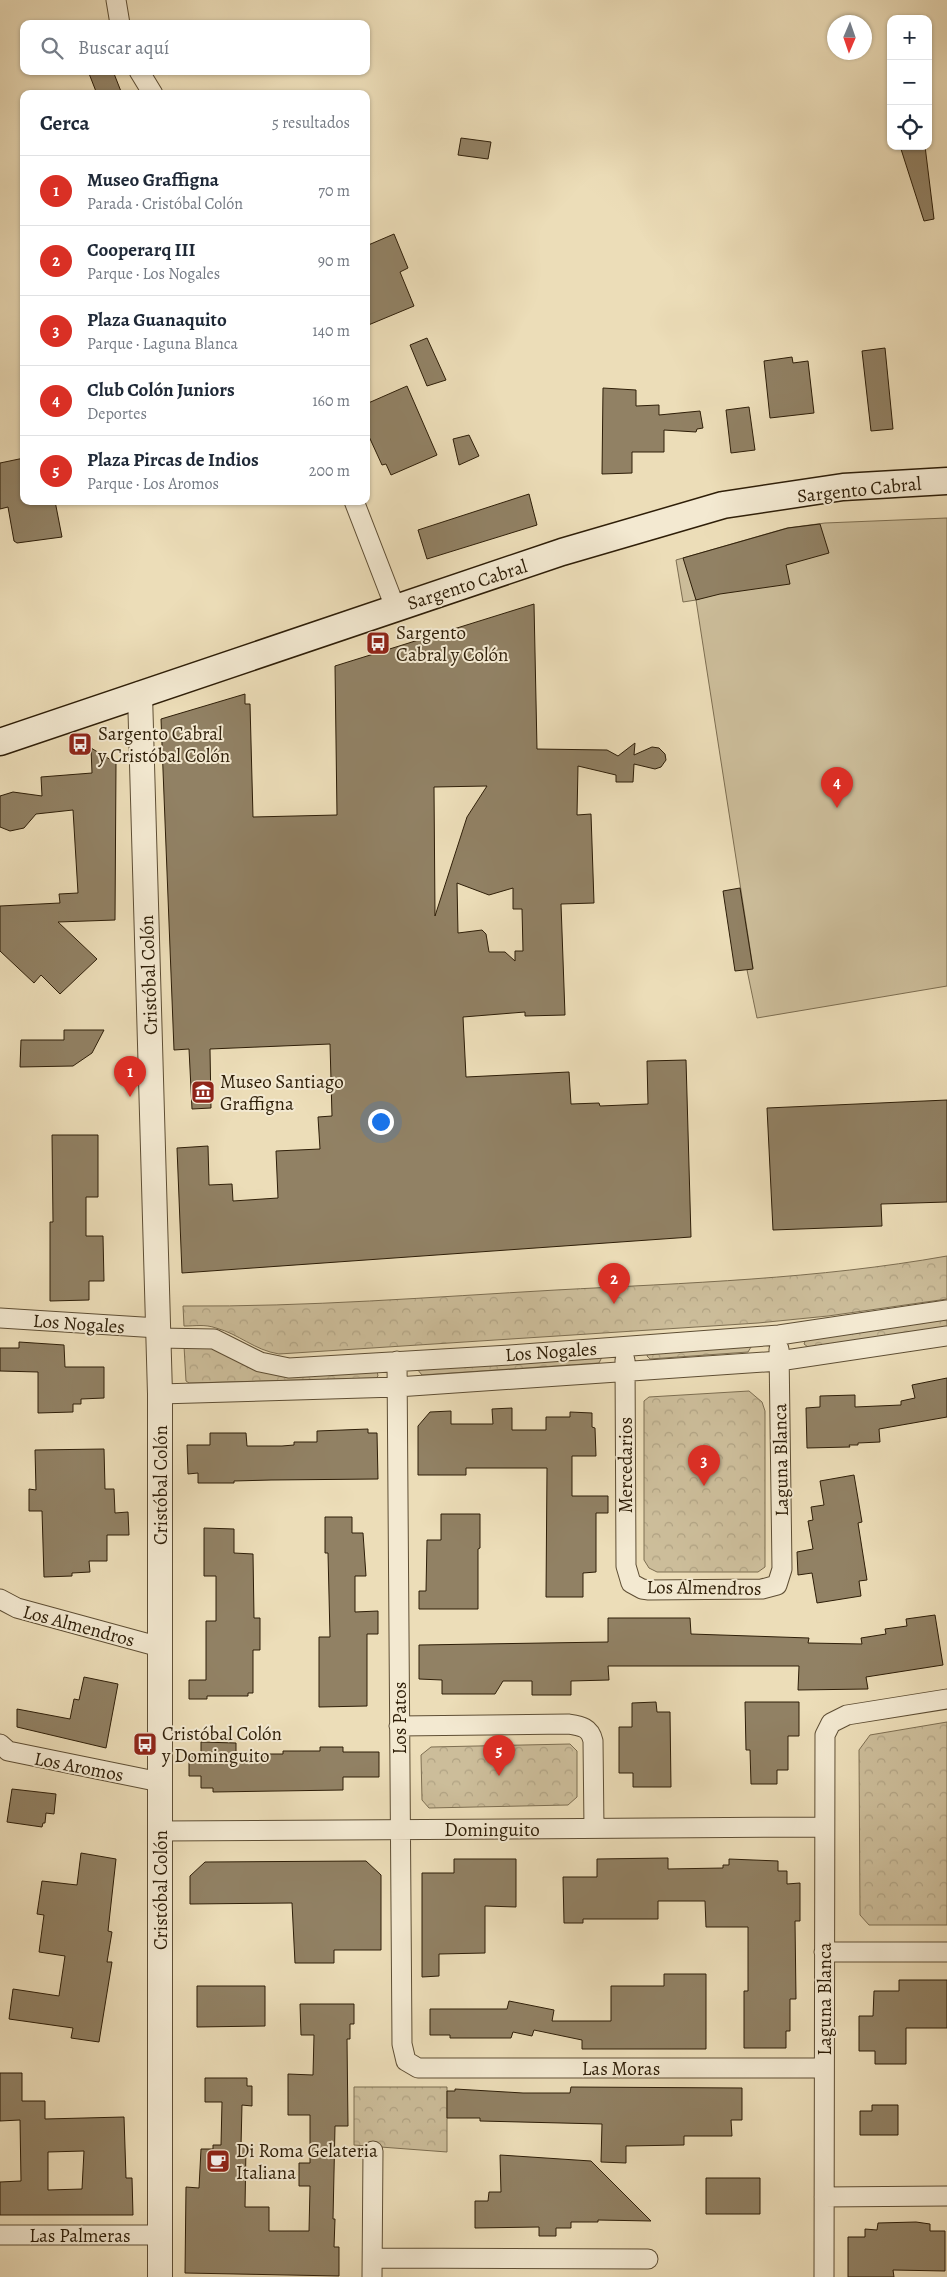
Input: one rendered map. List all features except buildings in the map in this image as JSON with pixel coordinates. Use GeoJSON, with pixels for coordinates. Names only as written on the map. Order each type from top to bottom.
{"type":"FeatureCollection","features":[{"type":"Feature","properties":{"kind":"main road","name":"Sargento Cabral"},"geometry":{"type":"LineString","coordinates":[[0,742],[562,552],[723,506],[843,488],[947,481]]}},
{"type":"Feature","properties":{"kind":"street"},"geometry":{"type":"LineString","coordinates":[[116,0],[119,20]]}},
{"type":"Feature","properties":{"kind":"street"},"geometry":{"type":"LineString","coordinates":[[141,75],[151,90]]}},
{"type":"Feature","properties":{"kind":"street"},"geometry":{"type":"LineString","coordinates":[[356,505],[396,607]]}},
{"type":"Feature","properties":{"kind":"street","name":"Cristóbal Colón"},"geometry":{"type":"LineString","coordinates":[[140,694],[160,1394],[160,2277]]}},
{"type":"Feature","properties":{"kind":"street","name":"Los Nogales"},"geometry":{"type":"LineString","coordinates":[[0,1318],[214,1339],[260,1362],[289,1368],[779,1335],[947,1310]]}},
{"type":"Feature","properties":{"kind":"street","name":"Laguna Blanca"},"geometry":{"type":"LineString","coordinates":[[777,1585],[782,1570],[779,1335]]}},
{"type":"Feature","properties":{"kind":"street","name":"Los Nogales"},"geometry":{"type":"LineString","coordinates":[[160,1394],[397,1387],[779,1361],[947,1336]]}},
{"type":"Feature","properties":{"kind":"street","name":"Mercedarios"},"geometry":{"type":"LineString","coordinates":[[626,1346],[626,1566],[631,1583]]}},
{"type":"Feature","properties":{"kind":"street","name":"Los Patos"},"geometry":{"type":"LineString","coordinates":[[396,1361],[402,2044],[406,2061],[418,2068]]}},
{"type":"Feature","properties":{"kind":"street","name":"Los Almendros"},"geometry":{"type":"LineString","coordinates":[[631,1583],[642,1589],[649,1590],[762,1589],[777,1585]]}},
{"type":"Feature","properties":{"kind":"street","name":"Los Almendros"},"geometry":{"type":"LineString","coordinates":[[0,1599],[17,1608],[160,1647]]}},
{"type":"Feature","properties":{"kind":"street","name":"Laguna Blanca"},"geometry":{"type":"LineString","coordinates":[[824,2277],[824,1742],[831,1723],[847,1715],[947,1699]]}},
{"type":"Feature","properties":{"kind":"street"},"geometry":{"type":"LineString","coordinates":[[399,1726],[568,1724],[583,1726],[589,1730],[593,1741],[594,1828]]}},
{"type":"Feature","properties":{"kind":"street","name":"Los Aromos"},"geometry":{"type":"LineString","coordinates":[[0,1744],[8,1751],[160,1782]]}},
{"type":"Feature","properties":{"kind":"street","name":"Dominguito"},"geometry":{"type":"LineString","coordinates":[[160,1831],[824,1827]]}},
{"type":"Feature","properties":{"kind":"street"},"geometry":{"type":"LineString","coordinates":[[824,1952],[947,1952]]}},
{"type":"Feature","properties":{"kind":"street","name":"Las Moras"},"geometry":{"type":"LineString","coordinates":[[418,2068],[824,2068]]}},
{"type":"Feature","properties":{"kind":"street"},"geometry":{"type":"LineString","coordinates":[[372,2277],[373,2151]]}},
{"type":"Feature","properties":{"kind":"street"},"geometry":{"type":"LineString","coordinates":[[824,2197],[947,2196]]}},
{"type":"Feature","properties":{"kind":"street","name":"Las Palmeras"},"geometry":{"type":"LineString","coordinates":[[0,2235],[160,2235]]}},
{"type":"Feature","properties":{"kind":"street"},"geometry":{"type":"LineString","coordinates":[[373,2258],[648,2259]]}},
{"type":"Feature","properties":{"kind":"green space"},"geometry":{"type":"Polygon","coordinates":[[[947,518],[947,986],[757,1018],[747,970],[753,968],[696,600],[683,602],[676,560],[787,528],[825,523],[947,518]]]}},
{"type":"Feature","properties":{"kind":"green space"},"geometry":{"type":"Polygon","coordinates":[[[947,1256],[947,1299],[828,1316],[758,1323],[279,1354],[262,1349],[232,1334],[212,1327],[200,1325],[184,1326],[183,1306],[323,1303],[752,1279],[850,1270],[947,1256]]]}},
{"type":"Feature","properties":{"kind":"green space"},"geometry":{"type":"Polygon","coordinates":[[[947,1319],[947,1327],[808,1347],[804,1344],[806,1339],[947,1319]]]}},
{"type":"Feature","properties":{"kind":"green space"},"geometry":{"type":"Polygon","coordinates":[[[749,1344],[751,1347],[748,1352],[650,1359],[647,1356],[648,1353],[749,1344]]]}},
{"type":"Feature","properties":{"kind":"green space"},"geometry":{"type":"Polygon","coordinates":[[[184,1346],[224,1349],[377,1371],[378,1376],[376,1378],[189,1383],[186,1381],[184,1346]]]}},
{"type":"Feature","properties":{"kind":"green space"},"geometry":{"type":"Polygon","coordinates":[[[602,1357],[599,1363],[422,1375],[417,1369],[602,1357]]]}},
{"type":"Feature","properties":{"kind":"green space"},"geometry":{"type":"Polygon","coordinates":[[[749,1391],[762,1402],[765,1411],[765,1567],[758,1572],[657,1572],[649,1568],[644,1560],[644,1401],[649,1397],[749,1391]]]}},
{"type":"Feature","properties":{"kind":"green space"},"geometry":{"type":"Polygon","coordinates":[[[947,1722],[947,1925],[869,1925],[860,1915],[859,1750],[870,1735],[947,1722]]]}},
{"type":"Feature","properties":{"kind":"green space"},"geometry":{"type":"Polygon","coordinates":[[[570,1744],[577,1751],[577,1797],[568,1805],[429,1808],[422,1800],[421,1755],[431,1747],[570,1744]]]}},
{"type":"Feature","properties":{"kind":"green space"},"geometry":{"type":"Polygon","coordinates":[[[354,2087],[447,2087],[447,2152],[354,2145],[354,2087]]]}},
{"type":"Feature","properties":{"kind":"place","name":"Sargento Cabral y Colón"},"geometry":{"type":"Point","coordinates":[378,643]}},
{"type":"Feature","properties":{"kind":"place","name":"Sargento Cabral y Cristóbal Colón"},"geometry":{"type":"Point","coordinates":[80,744]}},
{"type":"Feature","properties":{"kind":"place","name":"Club Colón Juniors"},"geometry":{"type":"Point","coordinates":[837,808]}},
{"type":"Feature","properties":{"kind":"place","name":"Museo Santiago Graffigna"},"geometry":{"type":"Point","coordinates":[203,1092]}},
{"type":"Feature","properties":{"kind":"place","name":"Museo Graffigna"},"geometry":{"type":"Point","coordinates":[130,1097]}},
{"type":"Feature","properties":{"kind":"place","name":"Cooperarq III"},"geometry":{"type":"Point","coordinates":[614,1304]}},
{"type":"Feature","properties":{"kind":"place","name":"Plaza Guanaquito"},"geometry":{"type":"Point","coordinates":[704,1486]}},
{"type":"Feature","properties":{"kind":"place","name":"Cristóbal Colón y Dominguito"},"geometry":{"type":"Point","coordinates":[145,1744]}},
{"type":"Feature","properties":{"kind":"place","name":"Plaza Pircas de Indios"},"geometry":{"type":"Point","coordinates":[499,1776]}},
{"type":"Feature","properties":{"kind":"place","name":"Di Roma Gelateria Italiana"},"geometry":{"type":"Point","coordinates":[218,2161]}}]}
